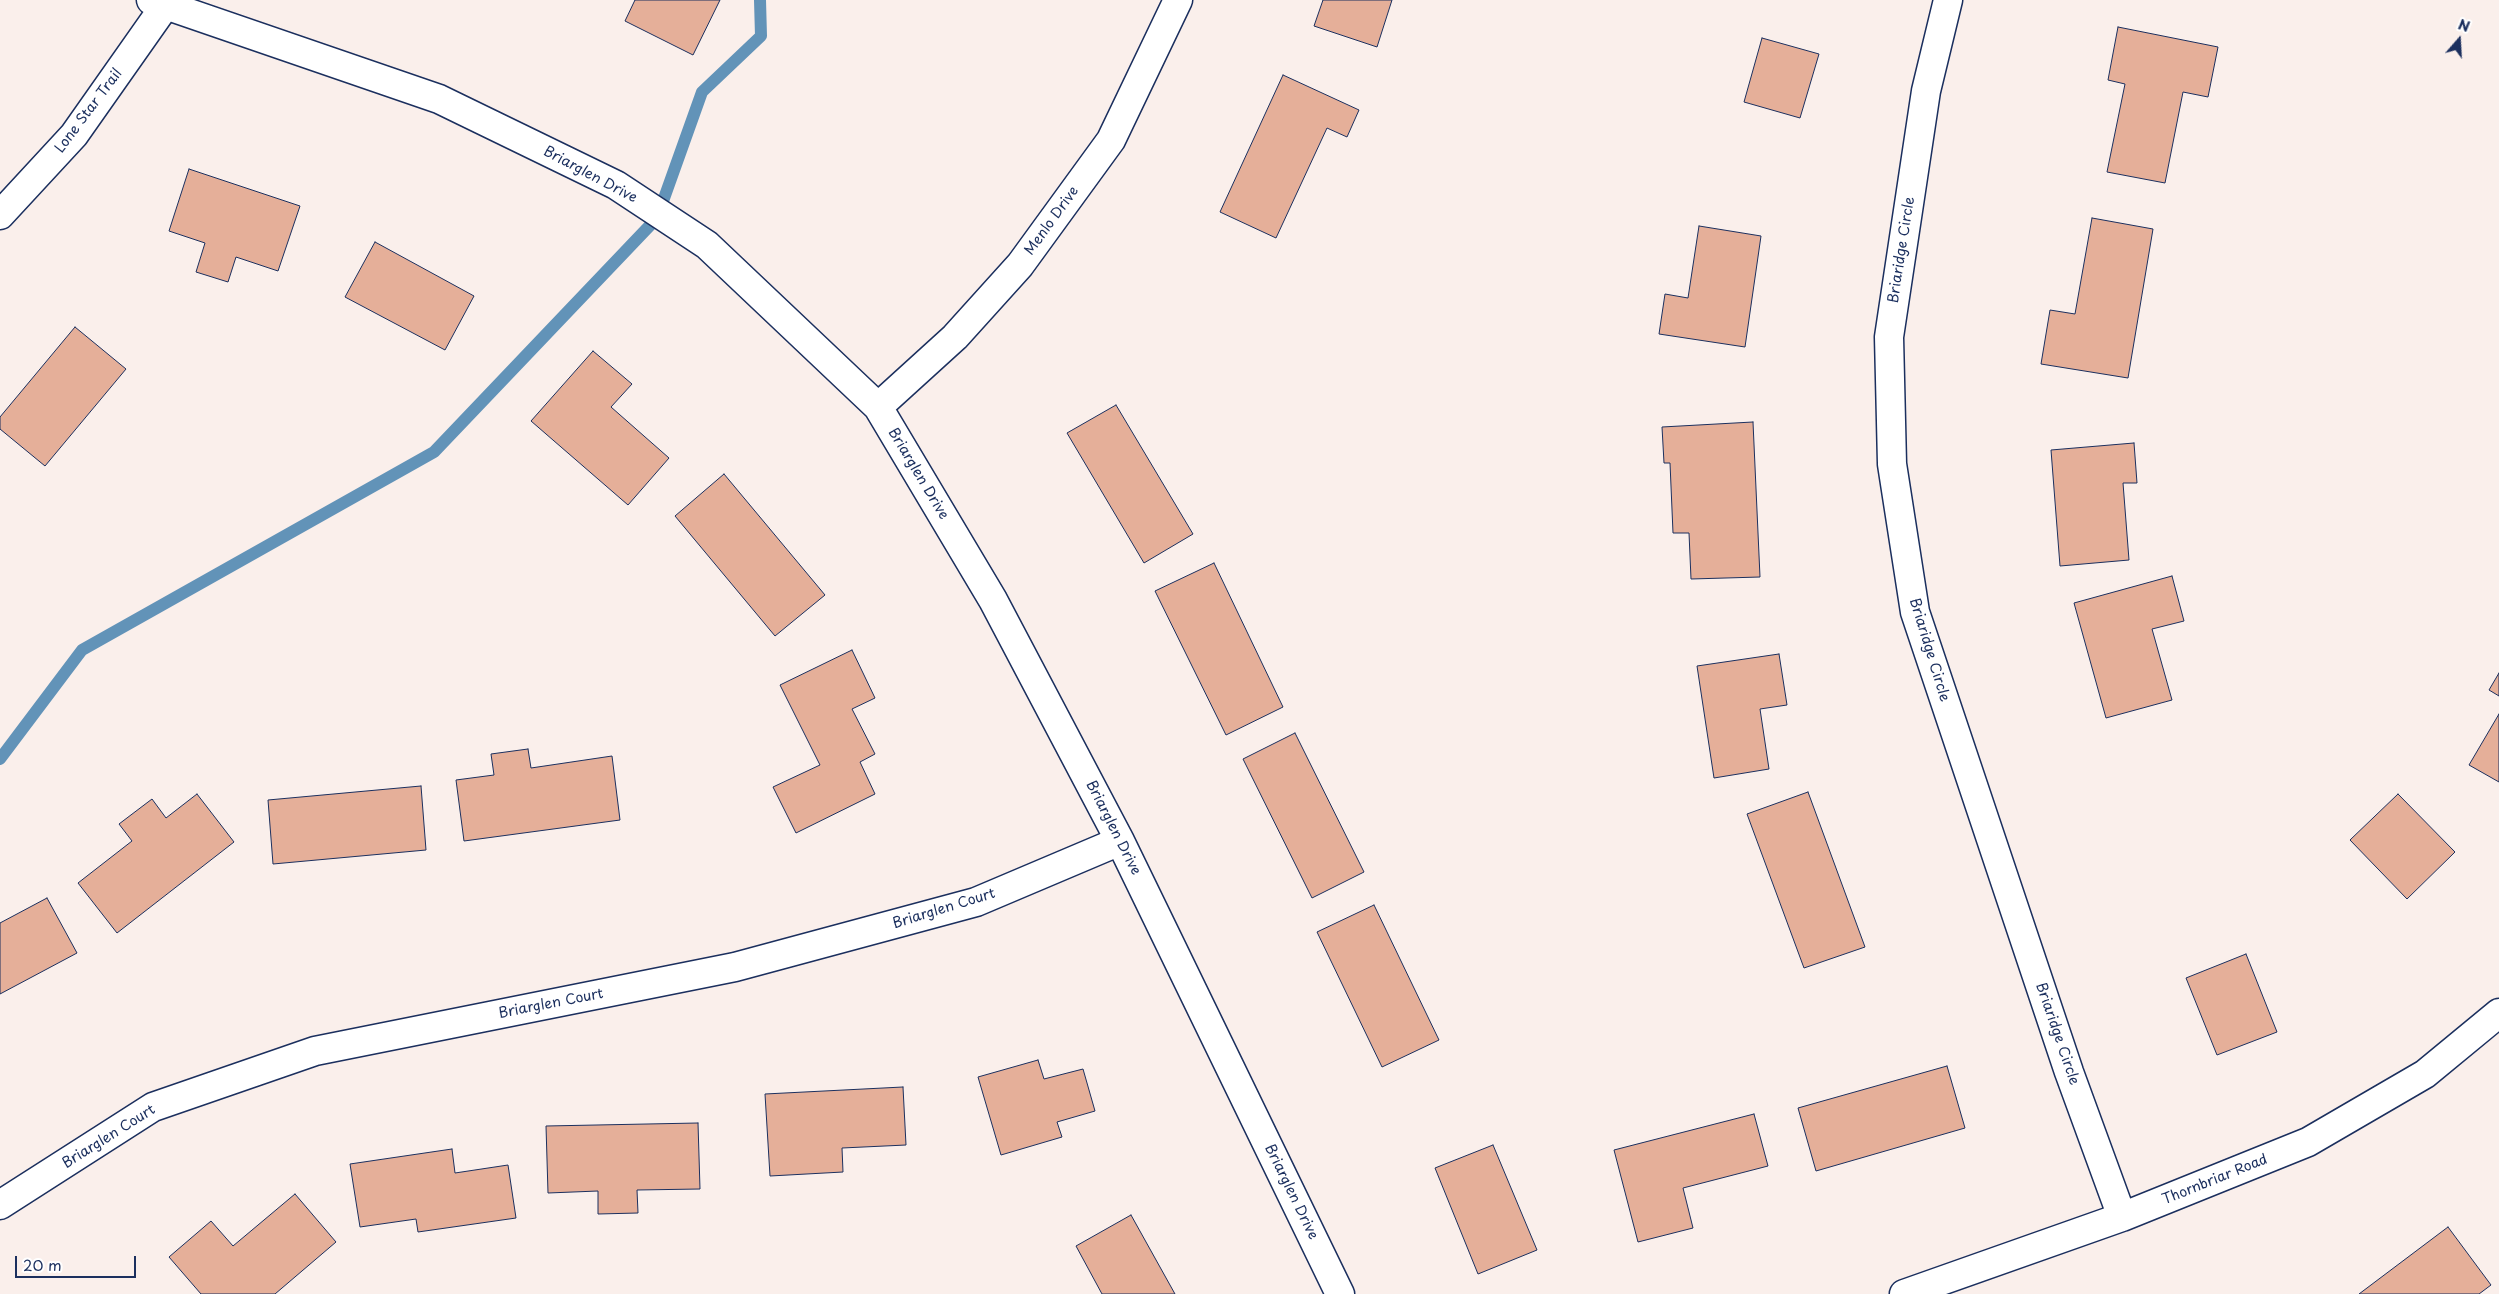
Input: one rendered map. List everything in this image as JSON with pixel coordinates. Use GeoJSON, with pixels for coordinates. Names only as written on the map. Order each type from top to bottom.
{"type":"FeatureCollection","features":[{"type":"Feature","properties":{"kind":"street","name":"Menlo Drive"},"geometry":{"type":"LineString","coordinates":[[878,407],[955,336],[1025,257],[1111,140],[1178,0]]}},
{"type":"Feature","properties":{"kind":"street","name":"Briaridge Circle"},"geometry":{"type":"LineString","coordinates":[[1948,0],[1926,91],[1889,337],[1892,464],[1915,612],[2069,1072],[2122,1217]]}},
{"type":"Feature","properties":{"kind":"street","name":"Briarglen Drive"},"geometry":{"type":"LineString","coordinates":[[162,2],[439,99],[616,185],[707,245],[878,407],[993,600],[1120,841],[1340,1294]]}},
{"type":"Feature","properties":{"kind":"street","name":"Lone Star Trail"},"geometry":{"type":"LineString","coordinates":[[0,215],[74,135],[162,2]]}},
{"type":"Feature","properties":{"kind":"street","name":"Briarglen Court"},"geometry":{"type":"LineString","coordinates":[[0,1205],[154,1107],[315,1051],[734,967],[976,902],[1120,841]]}},
{"type":"Feature","properties":{"kind":"street","name":"Thornbriar Road"},"geometry":{"type":"LineString","coordinates":[[1904,1294],[2122,1217],[2308,1142],[2425,1074],[2499,1013]]}},
{"type":"Feature","properties":{"kind":"building"},"geometry":{"type":"Polygon","coordinates":[[[635,0],[720,0],[693,55],[625,21],[635,0]]]}},
{"type":"Feature","properties":{"kind":"building"},"geometry":{"type":"Polygon","coordinates":[[[1323,0],[1392,0],[1377,47],[1314,26],[1323,0]]]}},
{"type":"Feature","properties":{"kind":"building"},"geometry":{"type":"Polygon","coordinates":[[[2118,27],[2218,47],[2208,97],[2183,92],[2165,183],[2107,172],[2125,84],[2108,80],[2118,27]]]}},
{"type":"Feature","properties":{"kind":"building"},"geometry":{"type":"Polygon","coordinates":[[[1762,38],[1819,54],[1800,118],[1744,102],[1762,38]]]}},
{"type":"Feature","properties":{"kind":"building"},"geometry":{"type":"Polygon","coordinates":[[[1283,75],[1359,110],[1347,137],[1327,128],[1276,238],[1220,212],[1283,75]]]}},
{"type":"Feature","properties":{"kind":"building"},"geometry":{"type":"Polygon","coordinates":[[[189,169],[300,206],[278,271],[236,257],[228,282],[196,272],[205,243],[169,231],[189,169]]]}},
{"type":"Feature","properties":{"kind":"building"},"geometry":{"type":"Polygon","coordinates":[[[2092,218],[2153,229],[2128,378],[2041,364],[2050,310],[2075,314],[2092,218]]]}},
{"type":"Feature","properties":{"kind":"building"},"geometry":{"type":"Polygon","coordinates":[[[1699,226],[1761,236],[1745,347],[1659,334],[1665,294],[1688,298],[1699,226]]]}},
{"type":"Feature","properties":{"kind":"building"},"geometry":{"type":"Polygon","coordinates":[[[375,242],[474,296],[445,350],[345,297],[375,242]]]}},
{"type":"Feature","properties":{"kind":"building"},"geometry":{"type":"Polygon","coordinates":[[[75,327],[126,369],[45,466],[0,429],[0,417],[75,327]]]}},
{"type":"Feature","properties":{"kind":"building"},"geometry":{"type":"Polygon","coordinates":[[[593,351],[632,384],[611,407],[669,458],[628,505],[531,421],[593,351]]]}},
{"type":"Feature","properties":{"kind":"building"},"geometry":{"type":"Polygon","coordinates":[[[1116,405],[1193,534],[1144,563],[1067,433],[1116,405]]]}},
{"type":"Feature","properties":{"kind":"building"},"geometry":{"type":"Polygon","coordinates":[[[1753,422],[1760,577],[1691,579],[1689,533],[1673,533],[1670,463],[1664,463],[1662,427],[1753,422]]]}},
{"type":"Feature","properties":{"kind":"building"},"geometry":{"type":"Polygon","coordinates":[[[2134,443],[2137,483],[2123,483],[2129,560],[2060,566],[2051,450],[2134,443]]]}},
{"type":"Feature","properties":{"kind":"building"},"geometry":{"type":"Polygon","coordinates":[[[724,474],[825,595],[775,636],[675,516],[724,474]]]}},
{"type":"Feature","properties":{"kind":"building"},"geometry":{"type":"Polygon","coordinates":[[[1214,563],[1283,707],[1226,735],[1155,591],[1214,563]]]}},
{"type":"Feature","properties":{"kind":"building"},"geometry":{"type":"Polygon","coordinates":[[[2172,576],[2184,621],[2152,629],[2172,700],[2106,718],[2074,603],[2172,576]]]}},
{"type":"Feature","properties":{"kind":"building"},"geometry":{"type":"Polygon","coordinates":[[[852,650],[875,698],[852,709],[875,754],[860,762],[875,794],[796,833],[773,787],[820,765],[780,685],[852,650]]]}},
{"type":"Feature","properties":{"kind":"building"},"geometry":{"type":"Polygon","coordinates":[[[1779,654],[1787,705],[1760,709],[1769,769],[1714,778],[1697,666],[1779,654]]]}},
{"type":"Feature","properties":{"kind":"building"},"geometry":{"type":"Polygon","coordinates":[[[2499,673],[2499,696],[2489,690],[2499,673]]]}},
{"type":"Feature","properties":{"kind":"building"},"geometry":{"type":"Polygon","coordinates":[[[2499,714],[2499,782],[2469,765],[2499,714]]]}},
{"type":"Feature","properties":{"kind":"building"},"geometry":{"type":"Polygon","coordinates":[[[1295,733],[1364,872],[1312,898],[1243,759],[1295,733]]]}},
{"type":"Feature","properties":{"kind":"building"},"geometry":{"type":"Polygon","coordinates":[[[528,749],[531,768],[612,756],[620,820],[464,841],[456,780],[494,775],[491,754],[528,749]]]}},
{"type":"Feature","properties":{"kind":"building"},"geometry":{"type":"Polygon","coordinates":[[[421,786],[426,850],[273,864],[268,800],[421,786]]]}},
{"type":"Feature","properties":{"kind":"building"},"geometry":{"type":"Polygon","coordinates":[[[1808,792],[1865,947],[1804,968],[1747,814],[1808,792]]]}},
{"type":"Feature","properties":{"kind":"building"},"geometry":{"type":"Polygon","coordinates":[[[197,794],[234,842],[117,933],[78,883],[132,841],[119,824],[152,799],[166,818],[197,794]]]}},
{"type":"Feature","properties":{"kind":"building"},"geometry":{"type":"Polygon","coordinates":[[[2398,794],[2455,852],[2407,899],[2350,840],[2398,794]]]}},
{"type":"Feature","properties":{"kind":"building"},"geometry":{"type":"Polygon","coordinates":[[[47,898],[77,953],[0,994],[0,923],[47,898]]]}},
{"type":"Feature","properties":{"kind":"building"},"geometry":{"type":"Polygon","coordinates":[[[1374,905],[1439,1040],[1382,1067],[1317,932],[1374,905]]]}},
{"type":"Feature","properties":{"kind":"building"},"geometry":{"type":"Polygon","coordinates":[[[2246,954],[2277,1032],[2217,1055],[2186,978],[2246,954]]]}},
{"type":"Feature","properties":{"kind":"building"},"geometry":{"type":"Polygon","coordinates":[[[1038,1060],[1044,1079],[1083,1069],[1095,1111],[1057,1122],[1062,1137],[1001,1155],[978,1077],[1038,1060]]]}},
{"type":"Feature","properties":{"kind":"building"},"geometry":{"type":"Polygon","coordinates":[[[1947,1066],[1965,1128],[1816,1171],[1798,1108],[1947,1066]]]}},
{"type":"Feature","properties":{"kind":"building"},"geometry":{"type":"Polygon","coordinates":[[[903,1087],[906,1145],[842,1148],[843,1172],[770,1176],[765,1094],[903,1087]]]}},
{"type":"Feature","properties":{"kind":"building"},"geometry":{"type":"Polygon","coordinates":[[[1754,1114],[1768,1166],[1683,1188],[1693,1228],[1638,1242],[1614,1150],[1754,1114]]]}},
{"type":"Feature","properties":{"kind":"building"},"geometry":{"type":"Polygon","coordinates":[[[698,1123],[700,1189],[637,1190],[638,1213],[598,1214],[598,1191],[548,1193],[546,1126],[698,1123]]]}},
{"type":"Feature","properties":{"kind":"building"},"geometry":{"type":"Polygon","coordinates":[[[1493,1145],[1537,1250],[1478,1274],[1435,1168],[1493,1145]]]}},
{"type":"Feature","properties":{"kind":"building"},"geometry":{"type":"Polygon","coordinates":[[[452,1149],[455,1173],[508,1165],[516,1218],[418,1232],[416,1219],[360,1227],[350,1164],[452,1149]]]}},
{"type":"Feature","properties":{"kind":"building"},"geometry":{"type":"Polygon","coordinates":[[[295,1194],[336,1242],[275,1294],[201,1294],[169,1257],[211,1221],[233,1246],[295,1194]]]}},
{"type":"Feature","properties":{"kind":"building"},"geometry":{"type":"Polygon","coordinates":[[[1131,1215],[1175,1294],[1102,1294],[1076,1246],[1131,1215]]]}},
{"type":"Feature","properties":{"kind":"building"},"geometry":{"type":"Polygon","coordinates":[[[2448,1227],[2491,1285],[2479,1294],[2359,1294],[2448,1227]]]}},
{"type":"Feature","properties":{"kind":"waterway"},"geometry":{"type":"LineString","coordinates":[[0,759],[82,650],[434,452],[657,218],[702,92],[761,36],[760,0]]}}]}
